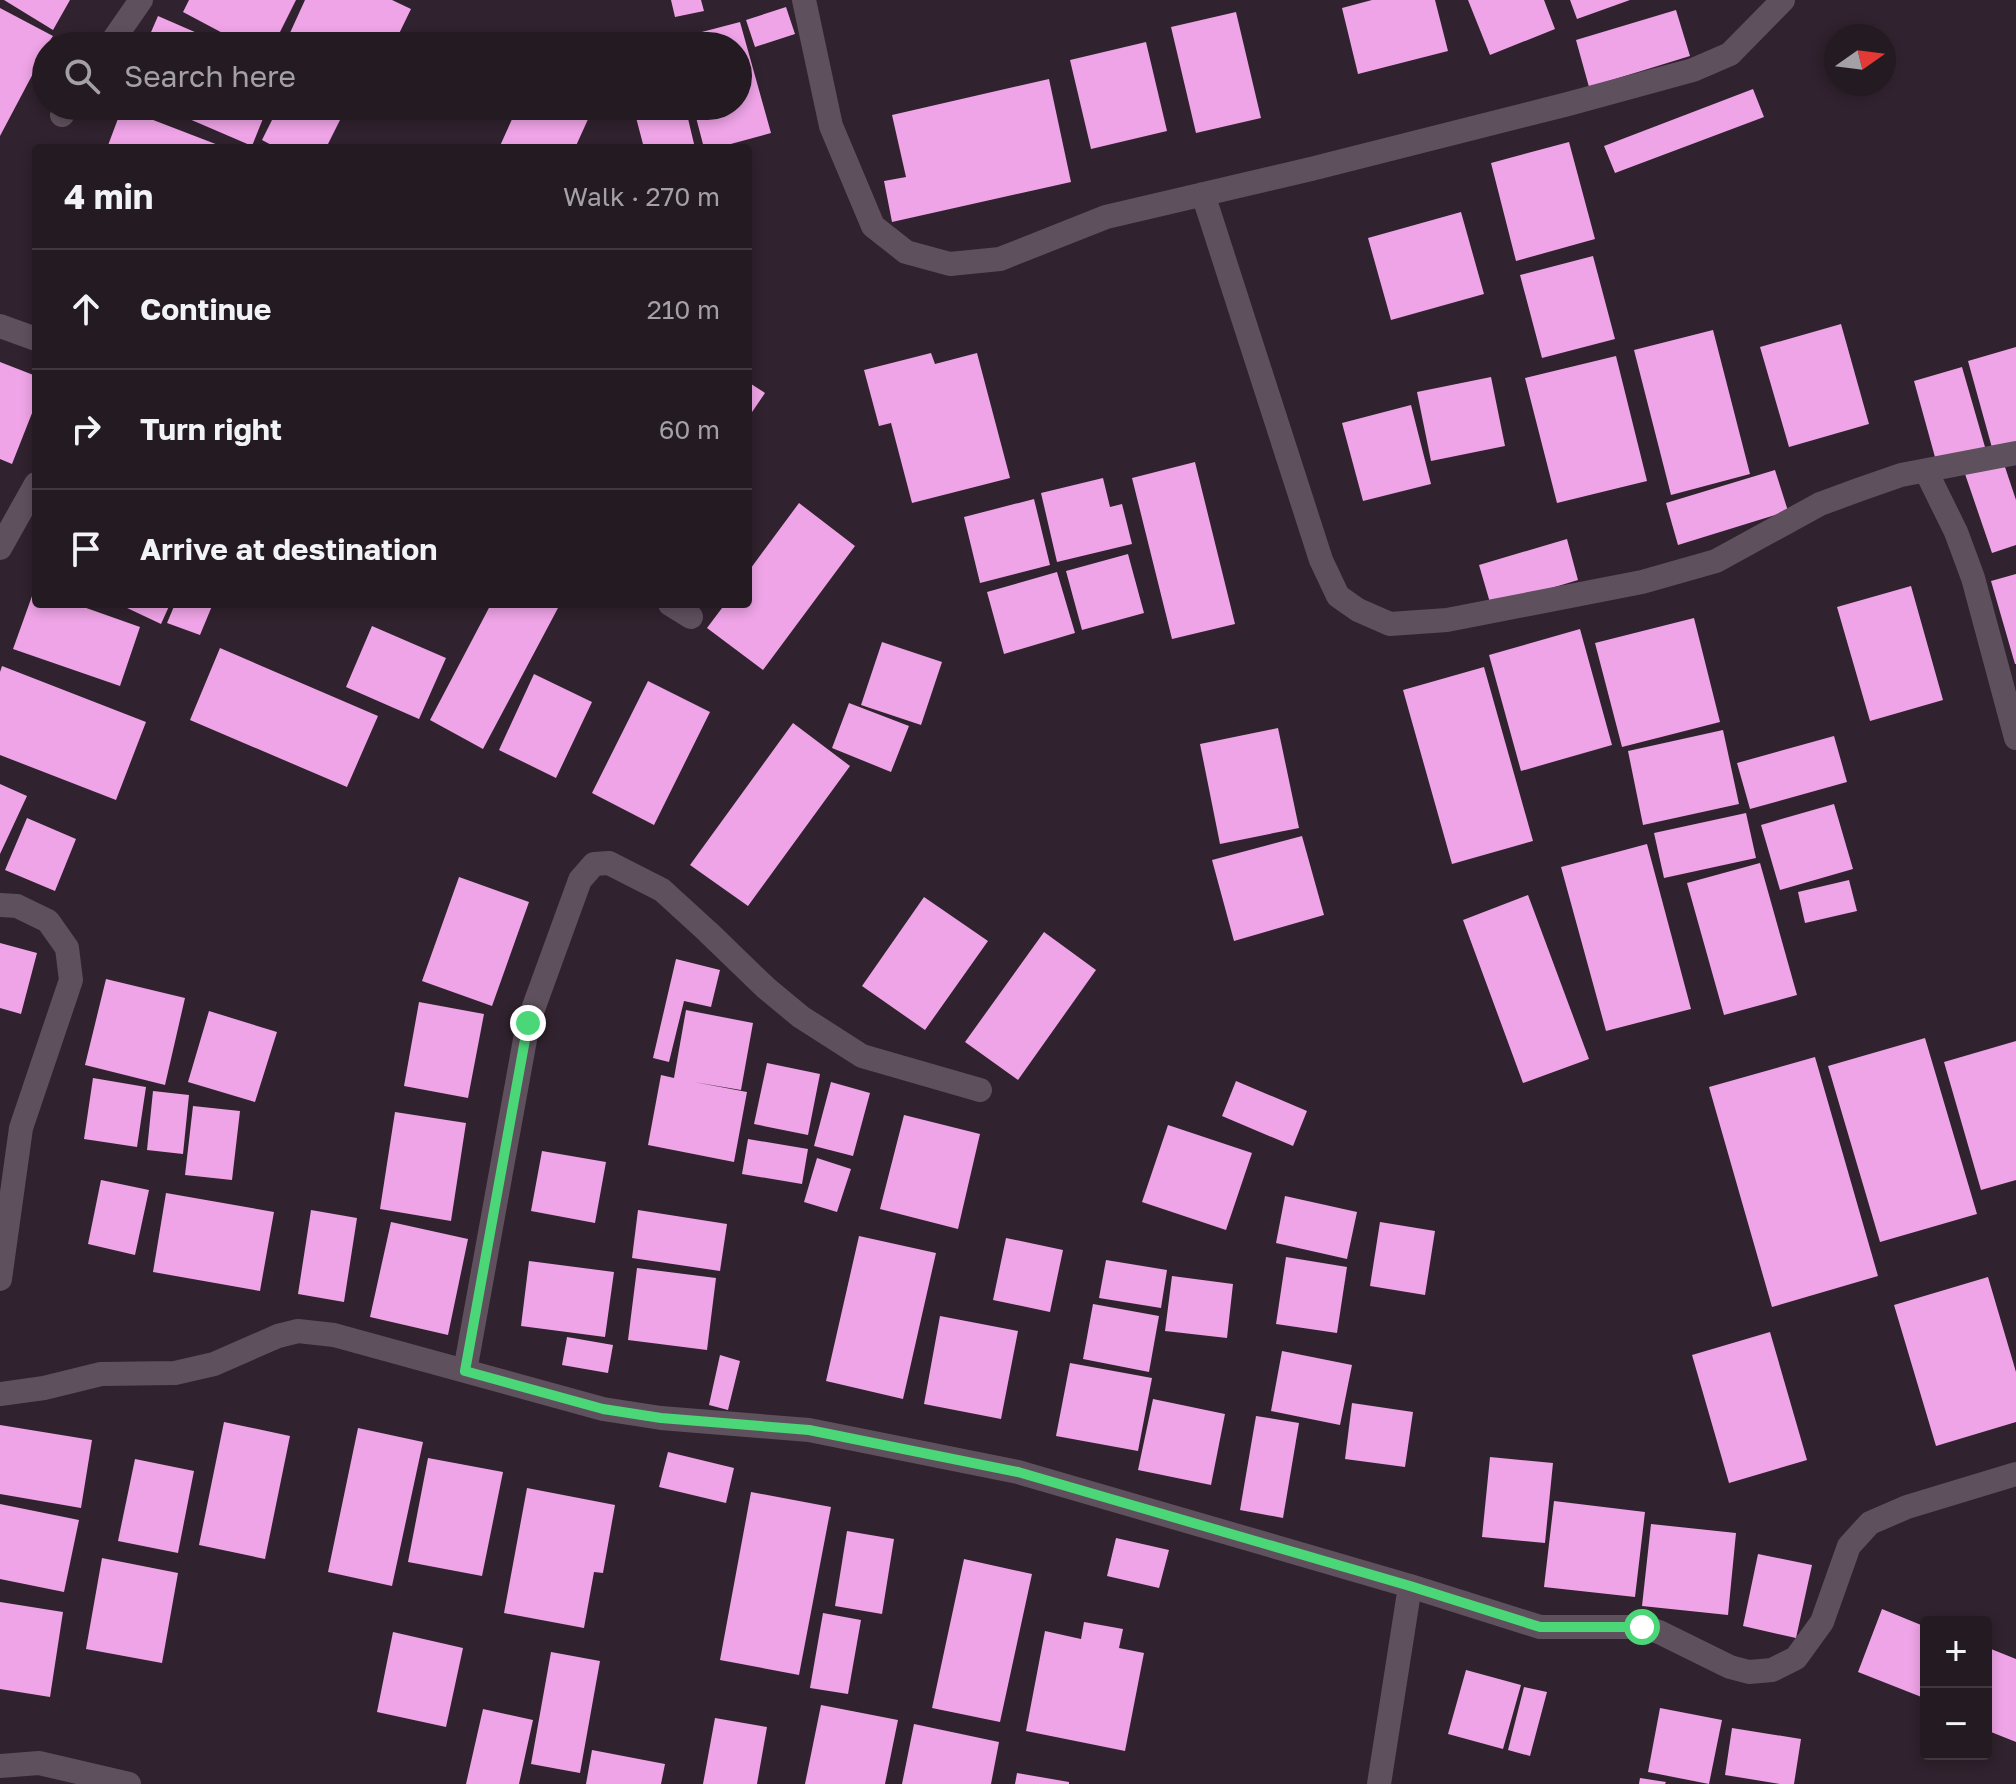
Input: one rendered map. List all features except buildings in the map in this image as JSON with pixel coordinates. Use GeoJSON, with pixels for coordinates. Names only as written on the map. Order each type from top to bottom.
{"type":"FeatureCollection","features":[{"type":"Feature","properties":{"kind":"street"},"geometry":{"type":"LineString","coordinates":[[119,32],[141,0]]}},
{"type":"Feature","properties":{"kind":"street"},"geometry":{"type":"LineString","coordinates":[[804,0],[831,126],[873,226],[906,252],[950,264],[1000,259],[1106,217],[1568,104],[1693,70],[1730,54],[1783,0]]}},
{"type":"Feature","properties":{"kind":"street"},"geometry":{"type":"LineString","coordinates":[[1203,194],[1321,560],[1338,596],[1358,610],[1390,624],[1447,620],[1642,582],[1716,561],[1820,504],[1901,475],[2016,453]]}},
{"type":"Feature","properties":{"kind":"street"},"geometry":{"type":"LineString","coordinates":[[0,326],[32,338]]}},
{"type":"Feature","properties":{"kind":"street"},"geometry":{"type":"LineString","coordinates":[[1926,471],[1956,532],[1973,578],[2016,738]]}},
{"type":"Feature","properties":{"kind":"street"},"geometry":{"type":"LineString","coordinates":[[0,548],[32,491]]}},
{"type":"Feature","properties":{"kind":"street"},"geometry":{"type":"LineString","coordinates":[[465,1371],[528,1023],[580,880],[594,864],[609,863],[662,890],[766,988],[801,1017],[862,1056],[980,1090]]}},
{"type":"Feature","properties":{"kind":"street"},"geometry":{"type":"LineString","coordinates":[[0,905],[17,906],[48,921],[67,948],[71,980],[21,1128],[0,1279]]}},
{"type":"Feature","properties":{"kind":"street"},"geometry":{"type":"LineString","coordinates":[[0,1394],[44,1388],[101,1374],[175,1373],[214,1364],[278,1336],[298,1331],[334,1335],[603,1409],[661,1418],[809,1430],[1018,1472],[1540,1627],[1642,1627],[1659,1632],[1730,1667],[1749,1672],[1772,1670],[1796,1658],[1822,1622],[1849,1546],[1870,1523],[1907,1507],[2016,1474]]}},
{"type":"Feature","properties":{"kind":"street"},"geometry":{"type":"LineString","coordinates":[[1379,1784],[1410,1586]]}},
{"type":"Feature","properties":{"kind":"street"},"geometry":{"type":"LineString","coordinates":[[0,1766],[39,1763],[129,1784]]}},
{"type":"Feature","properties":{"kind":"route"},"geometry":{"type":"LineString","coordinates":[[528,1023],[465,1371],[603,1409],[661,1418],[809,1430],[1018,1472],[1540,1627],[1642,1627]]}}]}
